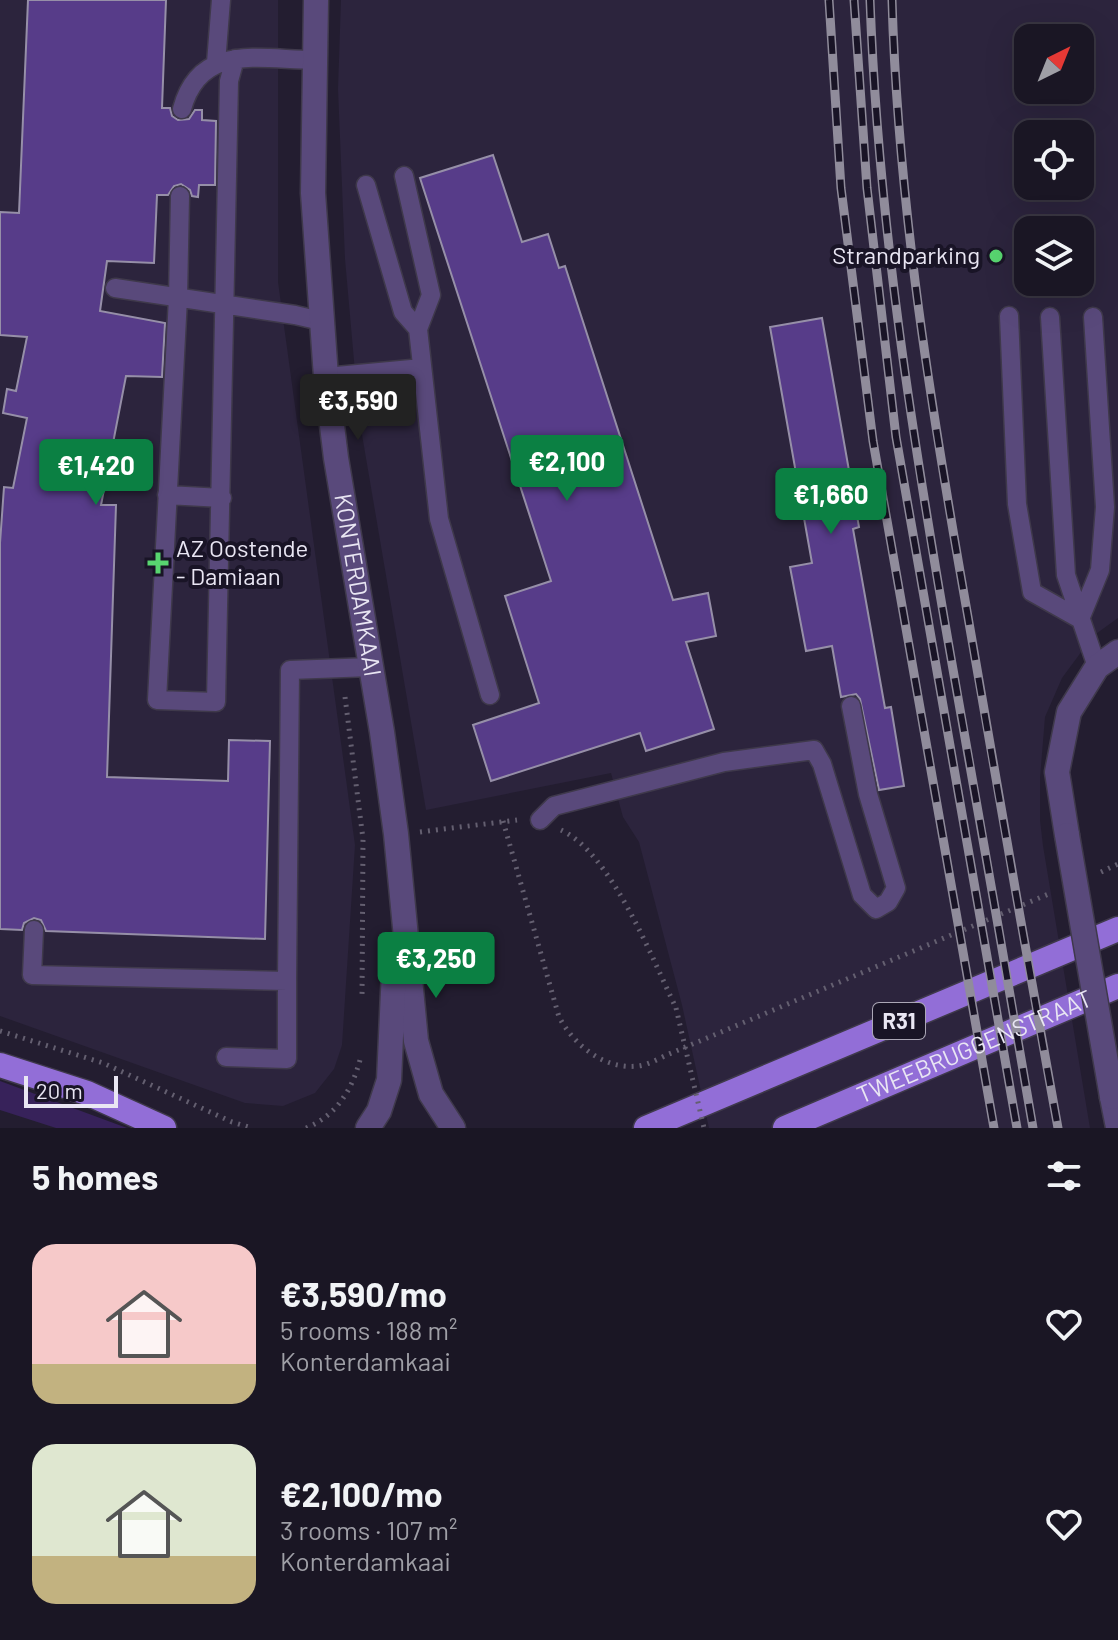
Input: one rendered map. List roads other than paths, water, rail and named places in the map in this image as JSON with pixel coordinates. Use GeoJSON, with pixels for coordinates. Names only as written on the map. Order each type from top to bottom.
{"type":"FeatureCollection","features":[{"type":"Feature","properties":{"kind":"main road","name":"R31"},"geometry":{"type":"LineString","coordinates":[[646,1128],[1118,929]]}},
{"type":"Feature","properties":{"kind":"main road","name":"TWEEBRUGGENSTRAAT"},"geometry":{"type":"LineString","coordinates":[[785,1128],[1118,986]]}},
{"type":"Feature","properties":{"kind":"main road"},"geometry":{"type":"LineString","coordinates":[[0,1065],[87,1093],[164,1128]]}},
{"type":"Feature","properties":{"kind":"street","name":"KONTERDAMKAAI"},"geometry":{"type":"LineString","coordinates":[[316,0],[313,193],[326,377],[396,834],[416,1041],[431,1094],[453,1128]]}},
{"type":"Feature","properties":{"kind":"street"},"geometry":{"type":"LineString","coordinates":[[1118,652],[1097,667],[1069,712],[1057,772],[1118,1127]]}},
{"type":"Feature","properties":{"kind":"street","name":"KONTERDAMKAAI"},"geometry":{"type":"LineString","coordinates":[[368,1128],[379,1111],[389,1080],[399,881]]}},
{"type":"Feature","properties":{"kind":"lane"},"geometry":{"type":"LineString","coordinates":[[180,196],[178,298],[157,700],[216,702],[229,81],[221,0]]}},
{"type":"Feature","properties":{"kind":"lane"},"geometry":{"type":"LineString","coordinates":[[182,109],[187,90],[199,74],[225,61],[315,60]]}},
{"type":"Feature","properties":{"kind":"lane"},"geometry":{"type":"LineString","coordinates":[[404,176],[431,295],[418,329],[439,519],[490,695]]}},
{"type":"Feature","properties":{"kind":"lane"},"geometry":{"type":"LineString","coordinates":[[366,185],[403,312],[418,329]]}},
{"type":"Feature","properties":{"kind":"lane"},"geometry":{"type":"LineString","coordinates":[[115,288],[321,321]]}},
{"type":"Feature","properties":{"kind":"lane"},"geometry":{"type":"LineString","coordinates":[[1009,316],[1017,504],[1032,592],[1080,619]]}},
{"type":"Feature","properties":{"kind":"lane"},"geometry":{"type":"LineString","coordinates":[[1050,317],[1066,575],[1097,667]]}},
{"type":"Feature","properties":{"kind":"lane"},"geometry":{"type":"LineString","coordinates":[[1080,619],[1100,570],[1105,507],[1093,317]]}},
{"type":"Feature","properties":{"kind":"lane"},"geometry":{"type":"LineString","coordinates":[[326,377],[422,368]]}},
{"type":"Feature","properties":{"kind":"lane"},"geometry":{"type":"LineString","coordinates":[[167,495],[222,498]]}},
{"type":"Feature","properties":{"kind":"lane"},"geometry":{"type":"LineString","coordinates":[[226,1057],[287,1059],[290,670],[371,667]]}},
{"type":"Feature","properties":{"kind":"lane"},"geometry":{"type":"LineString","coordinates":[[540,820],[554,806],[697,769],[814,750],[822,764],[862,895],[876,909],[888,902],[896,888],[868,794],[851,706]]}},
{"type":"Feature","properties":{"kind":"lane"},"geometry":{"type":"LineString","coordinates":[[34,930],[32,975],[287,981]]}},
{"type":"Feature","properties":{"kind":"railway"},"geometry":{"type":"LineString","coordinates":[[829,0],[841,188],[873,441],[994,1128]]}},
{"type":"Feature","properties":{"kind":"railway"},"geometry":{"type":"LineString","coordinates":[[854,0],[867,188],[896,437],[1017,1128]]}},
{"type":"Feature","properties":{"kind":"railway"},"geometry":{"type":"LineString","coordinates":[[870,0],[881,166],[899,330],[937,576],[1033,1128]]}},
{"type":"Feature","properties":{"kind":"railway"},"geometry":{"type":"LineString","coordinates":[[892,0],[901,155],[930,387],[1058,1128]]}},
{"type":"Feature","properties":{"kind":"place","name":"Strandparking"},"geometry":{"type":"Point","coordinates":[996,256]}},
{"type":"Feature","properties":{"kind":"place","name":"AZ Oostende - Damiaan"},"geometry":{"type":"Point","coordinates":[158,563]}}]}
